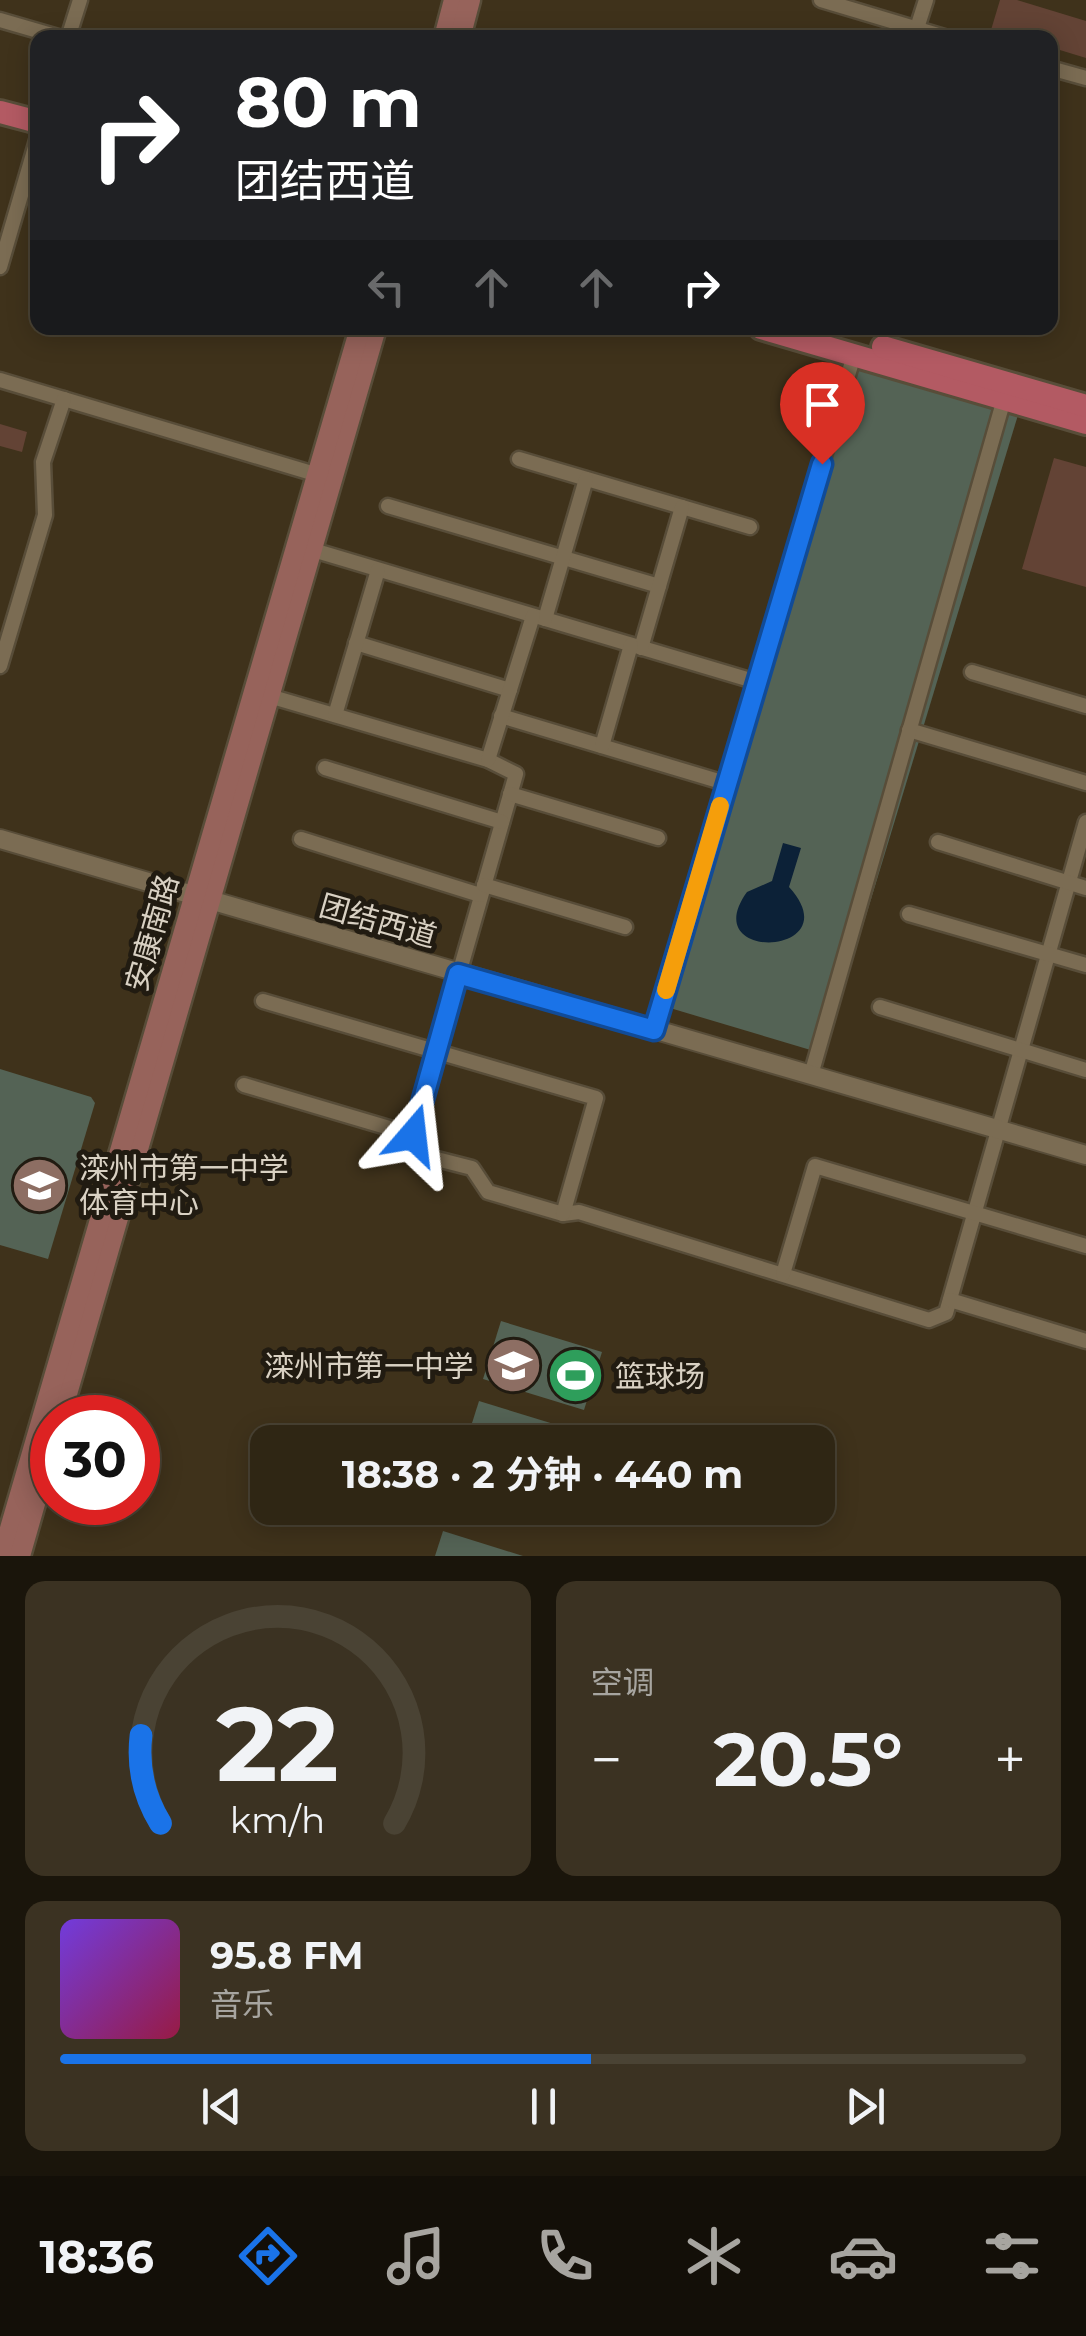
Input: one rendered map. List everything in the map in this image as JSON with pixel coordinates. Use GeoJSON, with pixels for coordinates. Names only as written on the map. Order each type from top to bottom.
{"type":"FeatureCollection","features":[{"type":"Feature","properties":{"kind":"main road"},"geometry":{"type":"LineString","coordinates":[[446,30],[454,0]]}},
{"type":"Feature","properties":{"kind":"main road"},"geometry":{"type":"LineString","coordinates":[[462,30],[470,0]]}},
{"type":"Feature","properties":{"kind":"main road"},"geometry":{"type":"LineString","coordinates":[[0,96],[30,105]]}},
{"type":"Feature","properties":{"kind":"main road"},"geometry":{"type":"LineString","coordinates":[[0,112],[30,120]]}},
{"type":"Feature","properties":{"kind":"main road","name":"安康南路"},"geometry":{"type":"LineString","coordinates":[[2,1556],[202,898],[324,477],[358,335]]}},
{"type":"Feature","properties":{"kind":"main road","name":"安康南路"},"geometry":{"type":"LineString","coordinates":[[66,1395],[202,898],[270,696],[312,550],[324,477],[374,335]]}},
{"type":"Feature","properties":{"kind":"main road"},"geometry":{"type":"LineString","coordinates":[[786,335],[1086,422]]}},
{"type":"Feature","properties":{"kind":"main road"},"geometry":{"type":"LineString","coordinates":[[841,335],[1086,406]]}},
{"type":"Feature","properties":{"kind":"main road"},"geometry":{"type":"LineString","coordinates":[[20,1556],[30,1521]]}},
{"type":"Feature","properties":{"kind":"street"},"geometry":{"type":"LineString","coordinates":[[68,30],[80,0]]}},
{"type":"Feature","properties":{"kind":"street"},"geometry":{"type":"LineString","coordinates":[[821,0],[923,30]]}},
{"type":"Feature","properties":{"kind":"street"},"geometry":{"type":"LineString","coordinates":[[917,28],[926,0]]}},
{"type":"Feature","properties":{"kind":"street"},"geometry":{"type":"LineString","coordinates":[[0,20],[36,30]]}},
{"type":"Feature","properties":{"kind":"street"},"geometry":{"type":"LineString","coordinates":[[1058,70],[1086,78]]}},
{"type":"Feature","properties":{"kind":"street"},"geometry":{"type":"LineString","coordinates":[[0,267],[30,164]]}},
{"type":"Feature","properties":{"kind":"street"},"geometry":{"type":"LineString","coordinates":[[654,1030],[854,354]]}},
{"type":"Feature","properties":{"kind":"street"},"geometry":{"type":"LineString","coordinates":[[0,380],[324,477]]}},
{"type":"Feature","properties":{"kind":"street"},"geometry":{"type":"LineString","coordinates":[[810,1076],[1004,398]]}},
{"type":"Feature","properties":{"kind":"street"},"geometry":{"type":"LineString","coordinates":[[0,666],[45,515],[43,462],[64,399]]}},
{"type":"Feature","properties":{"kind":"street"},"geometry":{"type":"LineString","coordinates":[[519,459],[750,527]]}},
{"type":"Feature","properties":{"kind":"street"},"geometry":{"type":"LineString","coordinates":[[488,760],[510,690],[563,558],[586,479]]}},
{"type":"Feature","properties":{"kind":"street"},"geometry":{"type":"LineString","coordinates":[[388,506],[659,586]]}},
{"type":"Feature","properties":{"kind":"street"},"geometry":{"type":"LineString","coordinates":[[602,746],[659,586],[682,507]]}},
{"type":"Feature","properties":{"kind":"street"},"geometry":{"type":"LineString","coordinates":[[312,550],[757,682]]}},
{"type":"Feature","properties":{"kind":"street"},"geometry":{"type":"LineString","coordinates":[[334,715],[378,570]]}},
{"type":"Feature","properties":{"kind":"street"},"geometry":{"type":"LineString","coordinates":[[356,643],[510,690]]}},
{"type":"Feature","properties":{"kind":"street"},"geometry":{"type":"LineString","coordinates":[[972,672],[1086,706]]}},
{"type":"Feature","properties":{"kind":"street"},"geometry":{"type":"LineString","coordinates":[[270,696],[488,760],[516,774],[413,1135],[413,1148],[422,1155],[472,1168],[488,1192],[562,1214],[579,1212],[929,1320],[940,1318],[950,1300],[1086,822]]}},
{"type":"Feature","properties":{"kind":"street"},"geometry":{"type":"LineString","coordinates":[[502,716],[715,780]]}},
{"type":"Feature","properties":{"kind":"street"},"geometry":{"type":"LineString","coordinates":[[910,730],[1086,782]]}},
{"type":"Feature","properties":{"kind":"street"},"geometry":{"type":"LineString","coordinates":[[325,768],[502,822]]}},
{"type":"Feature","properties":{"kind":"street"},"geometry":{"type":"LineString","coordinates":[[510,794],[658,838]]}},
{"type":"Feature","properties":{"kind":"street","name":"团结西道"},"geometry":{"type":"LineString","coordinates":[[0,840],[1086,1156]]}},
{"type":"Feature","properties":{"kind":"street"},"geometry":{"type":"LineString","coordinates":[[300,840],[625,927]]}},
{"type":"Feature","properties":{"kind":"street"},"geometry":{"type":"LineString","coordinates":[[938,842],[1086,888]]}},
{"type":"Feature","properties":{"kind":"street"},"geometry":{"type":"LineString","coordinates":[[908,914],[1086,965]]}},
{"type":"Feature","properties":{"kind":"street"},"geometry":{"type":"LineString","coordinates":[[263,1001],[596,1098],[562,1214]]}},
{"type":"Feature","properties":{"kind":"street"},"geometry":{"type":"LineString","coordinates":[[880,1008],[1086,1070]]}},
{"type":"Feature","properties":{"kind":"street"},"geometry":{"type":"LineString","coordinates":[[244,1086],[413,1135]]}},
{"type":"Feature","properties":{"kind":"street"},"geometry":{"type":"LineString","coordinates":[[783,1274],[815,1166],[1086,1246]]}},
{"type":"Feature","properties":{"kind":"street"},"geometry":{"type":"LineString","coordinates":[[950,1300],[1086,1341]]}},
{"type":"Feature","properties":{"kind":"green space"},"geometry":{"type":"Polygon","coordinates":[[[856,367],[1018,415],[824,1054],[670,1008],[856,367]]]}},
{"type":"Feature","properties":{"kind":"green space"},"geometry":{"type":"Polygon","coordinates":[[[0,1069],[91,1097],[95,1103],[48,1259],[0,1245],[0,1069]]]}},
{"type":"Feature","properties":{"kind":"green space"},"geometry":{"type":"Polygon","coordinates":[[[501,1321],[602,1352],[584,1410],[483,1379],[501,1321]]]}},
{"type":"Feature","properties":{"kind":"green space"},"geometry":{"type":"Polygon","coordinates":[[[479,1401],[557,1425],[471,1425],[479,1401]]]}},
{"type":"Feature","properties":{"kind":"green space"},"geometry":{"type":"Polygon","coordinates":[[[443,1531],[523,1556],[435,1556],[443,1531]]]}},
{"type":"Feature","properties":{"kind":"water"},"geometry":{"type":"Polygon","coordinates":[[[783,843],[801,848],[789,887],[803,910],[802,927],[790,938],[754,940],[740,931],[736,915],[747,892],[772,881],[783,843]]]}},
{"type":"Feature","properties":{"kind":"building"},"geometry":{"type":"Polygon","coordinates":[[[1000,0],[1017,0],[1086,21],[1086,58],[1058,49],[1058,30],[991,30],[1000,0]]]}},
{"type":"Feature","properties":{"kind":"building"},"geometry":{"type":"Polygon","coordinates":[[[0,424],[27,432],[22,452],[0,446],[0,424]]]}},
{"type":"Feature","properties":{"kind":"building"},"geometry":{"type":"Polygon","coordinates":[[[1054,458],[1086,467],[1086,587],[1022,569],[1054,458]]]}},
{"type":"Feature","properties":{"kind":"slow traffic"},"geometry":{"type":"LineString","coordinates":[[666,990],[720,806]]}},
{"type":"Feature","properties":{"kind":"place","name":"滦州市第一中学 体育中心"},"geometry":{"type":"Point","coordinates":[40,1185]}},
{"type":"Feature","properties":{"kind":"place","name":"滦州市第一中学"},"geometry":{"type":"Point","coordinates":[513,1366]}},
{"type":"Feature","properties":{"kind":"place","name":"篮球场"},"geometry":{"type":"Point","coordinates":[576,1376]}},
{"type":"Feature","properties":{"kind":"route"},"geometry":{"type":"LineString","coordinates":[[413,1135],[458,974],[654,1030],[822,464]]}}]}
